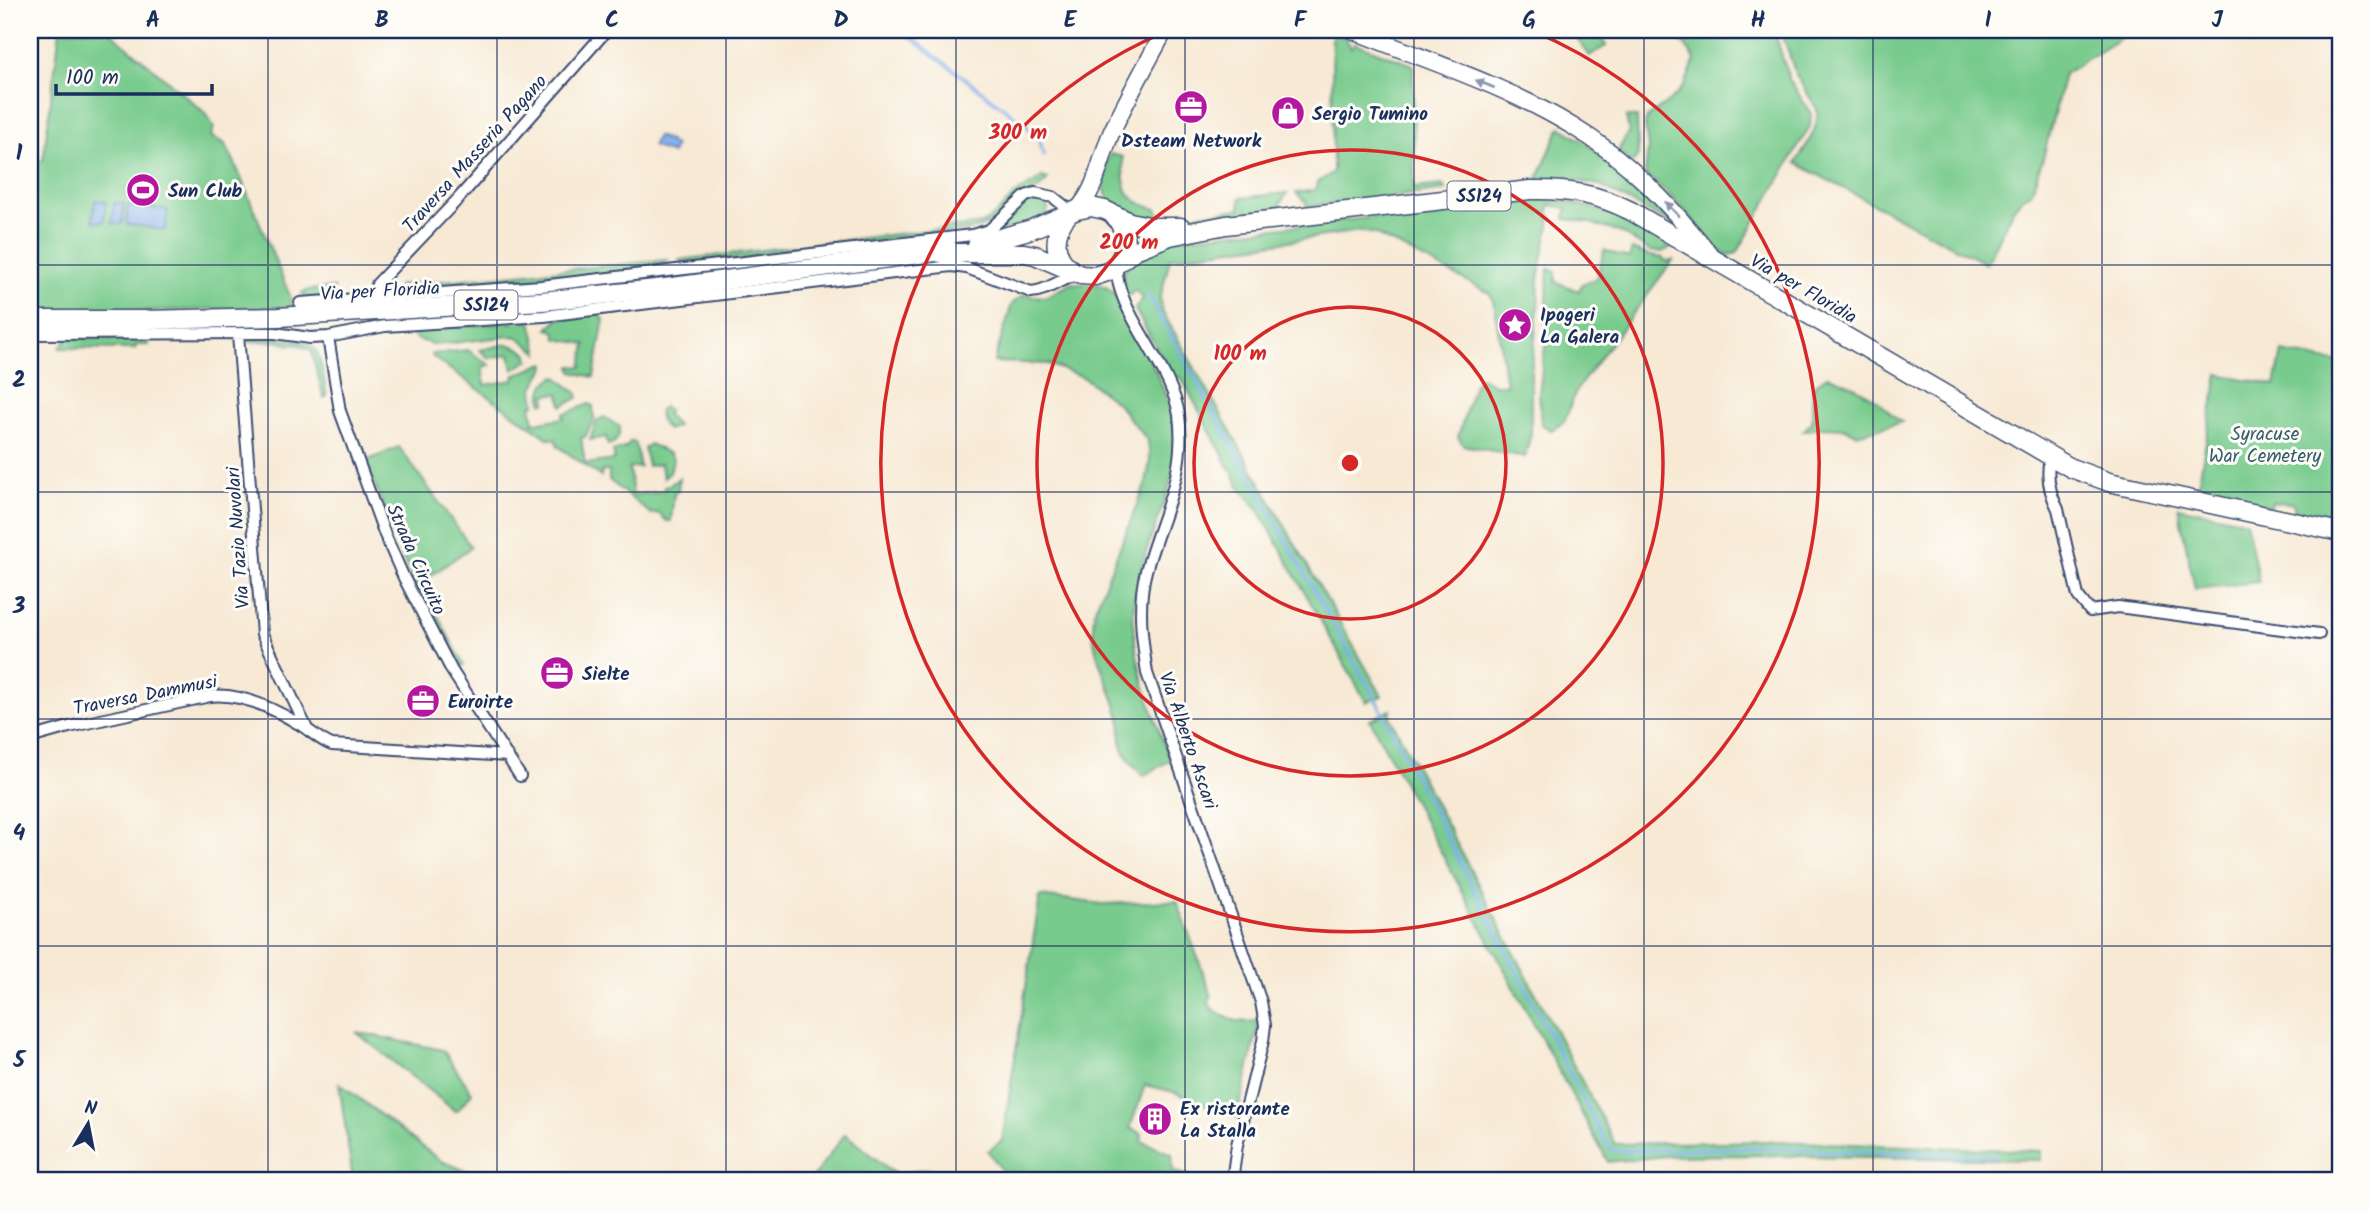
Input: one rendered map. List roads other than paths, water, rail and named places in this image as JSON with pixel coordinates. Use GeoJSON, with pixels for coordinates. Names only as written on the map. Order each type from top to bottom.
{"type":"FeatureCollection","features":[{"type":"Feature","properties":{"kind":"main road"},"geometry":{"type":"LineString","coordinates":[[1057,259],[1057,232],[1093,190],[1113,130],[1165,30]]}},
{"type":"Feature","properties":{"kind":"main road"},"geometry":{"type":"LineString","coordinates":[[1352,30],[1532,103],[1574,127],[1621,161],[1673,208],[1716,261]]}},
{"type":"Feature","properties":{"kind":"main road"},"geometry":{"type":"LineString","coordinates":[[1097,176],[1100,199],[1121,225],[1125,237],[1124,249],[1118,262]]}},
{"type":"Feature","properties":{"kind":"main road","name":"Via per Floridia"},"geometry":{"type":"LineString","coordinates":[[1226,225],[1530,190],[1569,190],[1596,195],[1615,203],[1716,261],[2050,458],[2091,477],[2340,532]]}},
{"type":"Feature","properties":{"kind":"main road"},"geometry":{"type":"LineString","coordinates":[[940,253],[1015,235],[1091,207],[1153,227],[1226,225]]}},
{"type":"Feature","properties":{"kind":"main road"},"geometry":{"type":"LineString","coordinates":[[940,253],[1012,252],[1057,259],[1084,274],[1107,272],[1135,250],[1170,236],[1226,225]]}},
{"type":"Feature","properties":{"kind":"main road","name":"Via per Floridia"},"geometry":{"type":"LineString","coordinates":[[30,320],[278,317],[542,301],[940,253]]}},
{"type":"Feature","properties":{"kind":"street","name":"Traversa Masseria Pagano"},"geometry":{"type":"LineString","coordinates":[[376,299],[377,284],[458,199],[605,32]]}},
{"type":"Feature","properties":{"kind":"street"},"geometry":{"type":"LineString","coordinates":[[300,303],[541,286],[972,235],[989,230],[1026,196],[1035,193],[1053,197],[1073,212]]}},
{"type":"Feature","properties":{"kind":"street"},"geometry":{"type":"LineString","coordinates":[[1048,288],[1053,282],[1057,259]]}},
{"type":"Feature","properties":{"kind":"street"},"geometry":{"type":"LineString","coordinates":[[1118,262],[1118,288]]}},
{"type":"Feature","properties":{"kind":"street"},"geometry":{"type":"LineString","coordinates":[[30,334],[275,333],[310,338],[328,337],[385,326],[544,316],[951,266],[967,268],[1031,292],[1048,288],[1066,277],[1084,274],[1108,280],[1118,288]]}},
{"type":"Feature","properties":{"kind":"street","name":"Via Alberto Ascari"},"geometry":{"type":"LineString","coordinates":[[1118,288],[1177,401],[1181,443],[1178,478],[1146,573],[1141,605],[1147,673],[1261,1002],[1265,1025],[1231,1181]]}},
{"type":"Feature","properties":{"kind":"street","name":"Via Tazio Nuvolari"},"geometry":{"type":"LineString","coordinates":[[239,335],[262,634],[307,729]]}},
{"type":"Feature","properties":{"kind":"street","name":"Strada Circuito"},"geometry":{"type":"LineString","coordinates":[[328,337],[340,411],[385,535],[416,604],[446,659],[520,776]]}},
{"type":"Feature","properties":{"kind":"street"},"geometry":{"type":"LineString","coordinates":[[2050,458],[2046,473],[2052,499],[2058,509],[2078,596],[2090,611],[2118,607],[2319,634]]}},
{"type":"Feature","properties":{"kind":"street","name":"Traversa Dammusi"},"geometry":{"type":"LineString","coordinates":[[30,738],[69,727],[222,695],[233,695],[307,729],[332,745],[508,756]]}},
{"type":"Feature","properties":{"kind":"water"},"geometry":{"type":"Polygon","coordinates":[[[657,136],[675,146],[672,154],[652,146],[657,136]]]}},
{"type":"Feature","properties":{"kind":"water"},"geometry":{"type":"Polygon","coordinates":[[[95,200],[106,202],[104,222],[93,221],[95,200]]]}},
{"type":"Feature","properties":{"kind":"water"},"geometry":{"type":"Polygon","coordinates":[[[114,203],[124,204],[122,224],[112,223],[114,203]]]}},
{"type":"Feature","properties":{"kind":"water"},"geometry":{"type":"Polygon","coordinates":[[[128,205],[168,210],[165,230],[126,224],[128,205]]]}},
{"type":"Feature","properties":{"kind":"waterway"},"geometry":{"type":"LineString","coordinates":[[901,30],[1021,121],[1038,136],[1044,155]]}},
{"type":"Feature","properties":{"kind":"waterway"},"geometry":{"type":"LineString","coordinates":[[1148,295],[1375,698],[1607,1145],[1615,1151],[1750,1148],[1997,1156]]}},
{"type":"Feature","properties":{"kind":"place","name":"Dsteam Network"},"geometry":{"type":"Point","coordinates":[1191,107]}},
{"type":"Feature","properties":{"kind":"place","name":"Sergio Tumino"},"geometry":{"type":"Point","coordinates":[1288,113]}},
{"type":"Feature","properties":{"kind":"place","name":"Sun Club"},"geometry":{"type":"Point","coordinates":[143,190]}},
{"type":"Feature","properties":{"kind":"place","name":"Ipogeri La Galera"},"geometry":{"type":"Point","coordinates":[1515,325]}},
{"type":"Feature","properties":{"kind":"place","name":"Sielte"},"geometry":{"type":"Point","coordinates":[557,673]}},
{"type":"Feature","properties":{"kind":"place","name":"Euroirte"},"geometry":{"type":"Point","coordinates":[423,701]}},
{"type":"Feature","properties":{"kind":"place","name":"Ex ristorante La Stalla"},"geometry":{"type":"Point","coordinates":[1155,1119]}},
{"type":"Feature","properties":{"kind":"park label","name":"Syracuse War Cemetery"},"geometry":{"type":"Point","coordinates":[2265,444]}}]}
